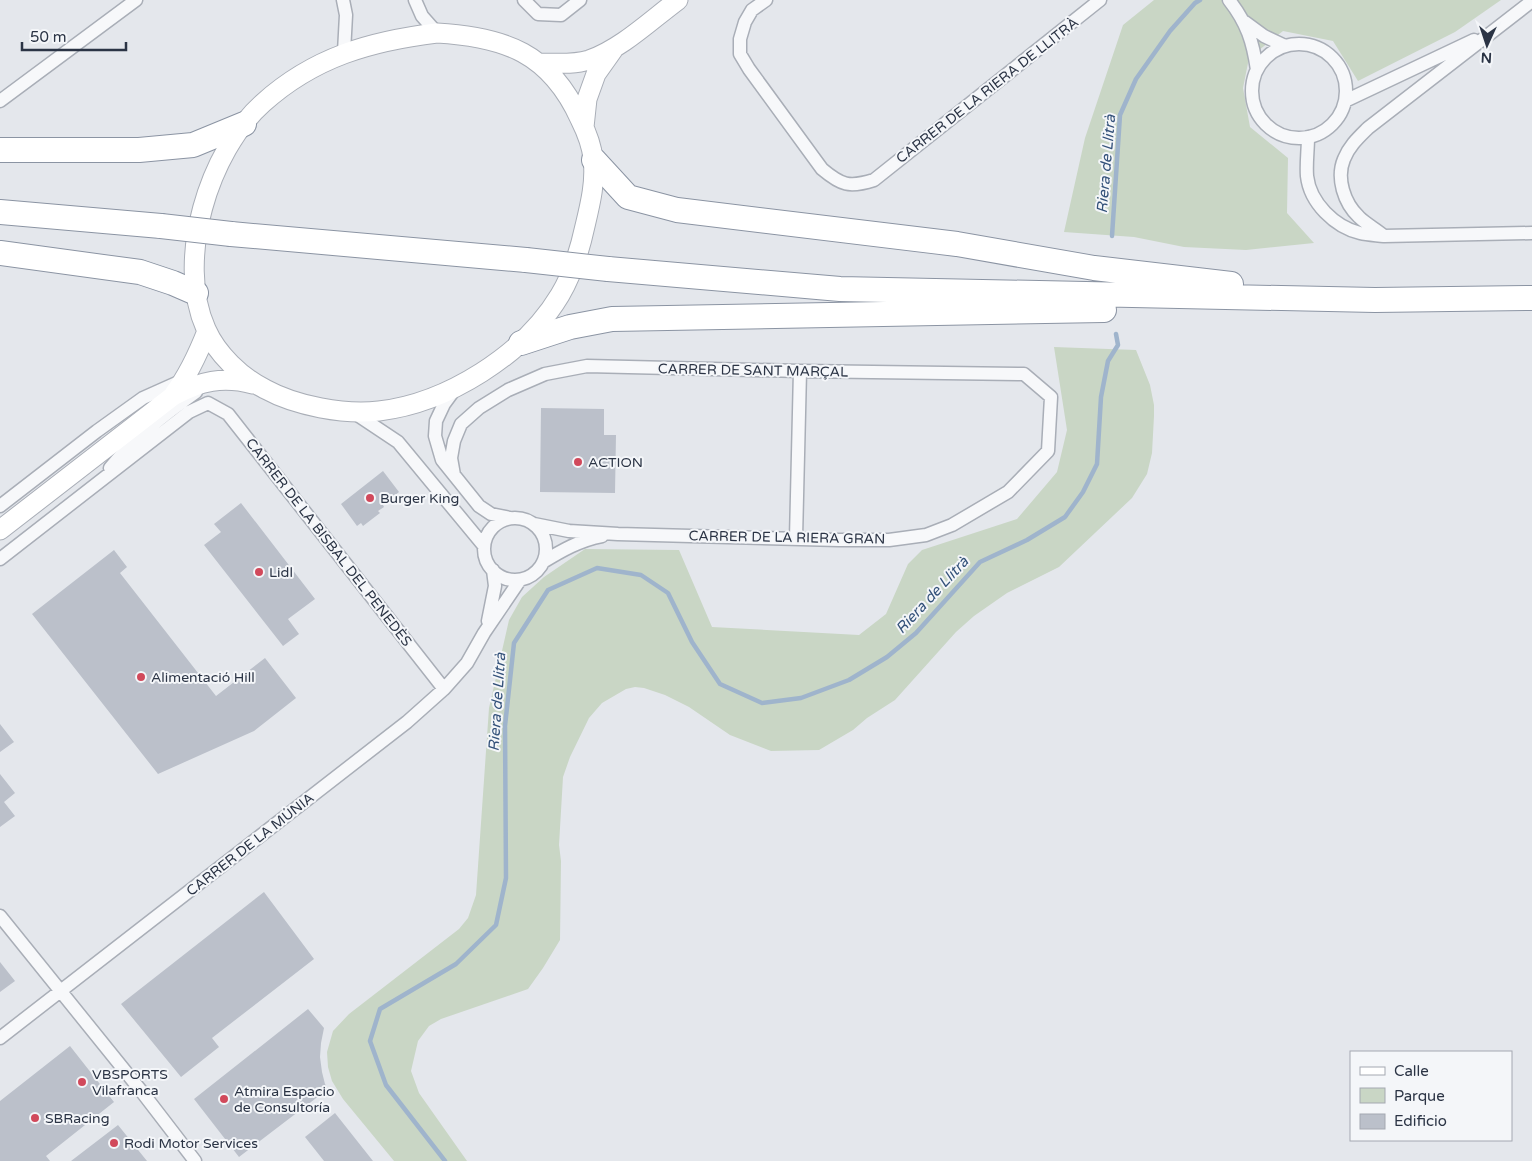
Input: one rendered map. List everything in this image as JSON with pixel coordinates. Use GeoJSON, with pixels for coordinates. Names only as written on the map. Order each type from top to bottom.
{"type":"FeatureCollection","features":[{"type":"Feature","properties":{"kind":"highway"},"geometry":{"type":"LineString","coordinates":[[0,150],[139,150],[193,145],[244,124]]}},
{"type":"Feature","properties":{"kind":"highway"},"geometry":{"type":"LineString","coordinates":[[594,160],[628,197],[677,210],[957,244],[1094,268],[1240,285],[1340,286],[1375,300]]}},
{"type":"Feature","properties":{"kind":"highway"},"geometry":{"type":"LineString","coordinates":[[0,212],[840,289],[1375,300],[1532,298]]}},
{"type":"Feature","properties":{"kind":"highway"},"geometry":{"type":"LineString","coordinates":[[0,253],[140,272],[196,293]]}},
{"type":"Feature","properties":{"kind":"highway"},"geometry":{"type":"LineString","coordinates":[[521,343],[570,327],[612,319],[1091,310],[1342,311],[1375,300]]}},
{"type":"Feature","properties":{"kind":"street"},"geometry":{"type":"LineString","coordinates":[[0,100],[136,0]]}},
{"type":"Feature","properties":{"kind":"street"},"geometry":{"type":"LineString","coordinates":[[342,0],[346,15],[344,52]]}},
{"type":"Feature","properties":{"kind":"street"},"geometry":{"type":"LineString","coordinates":[[415,0],[422,16],[437,33]]}},
{"type":"Feature","properties":{"kind":"street"},"geometry":{"type":"LineString","coordinates":[[524,0],[538,14],[561,15],[580,0]]}},
{"type":"Feature","properties":{"kind":"street"},"geometry":{"type":"LineString","coordinates":[[539,63],[562,64],[588,60],[612,50],[678,0]]}},
{"type":"Feature","properties":{"kind":"street","name":"CARRER DE LA RIERA DE LLITRÀ"},"geometry":{"type":"LineString","coordinates":[[766,0],[752,10],[745,22],[740,39],[740,54],[748,68],[822,169],[837,182],[853,184],[874,180],[1100,0]]}},
{"type":"Feature","properties":{"kind":"street"},"geometry":{"type":"LineString","coordinates":[[1384,236],[1358,216],[1345,197],[1341,178],[1344,159],[1355,141],[1368,128],[1532,1]]}},
{"type":"Feature","properties":{"kind":"street"},"geometry":{"type":"LineString","coordinates":[[1231,2],[1245,22],[1253,45],[1257,70]]}},
{"type":"Feature","properties":{"kind":"street"},"geometry":{"type":"LineString","coordinates":[[1245,22],[1264,36],[1285,46]]}},
{"type":"Feature","properties":{"kind":"street"},"geometry":{"type":"LineString","coordinates":[[1345,101],[1495,30]]}},
{"type":"Feature","properties":{"kind":"street"},"geometry":{"type":"LineString","coordinates":[[437,33],[464,34],[492,39],[521,51],[553,75],[564,90],[584,127],[594,160],[589,208],[582,241],[560,295],[521,343],[501,360],[456,387],[430,398],[394,408],[373,411],[350,411],[298,402],[269,392],[255,384],[226,358],[207,331],[196,293],[198,226],[216,172],[227,149],[244,124],[261,104],[309,69],[344,52],[376,43],[437,33]]}},
{"type":"Feature","properties":{"kind":"street"},"geometry":{"type":"LineString","coordinates":[[1297,44],[1310,45],[1321,49],[1331,56],[1339,66],[1344,77],[1345,101],[1340,114],[1332,125],[1321,133],[1308,137],[1293,137],[1279,133],[1267,125],[1258,113],[1253,99],[1253,84],[1257,70],[1264,60],[1285,46],[1297,44]]}},
{"type":"Feature","properties":{"kind":"street"},"geometry":{"type":"LineString","coordinates":[[584,127],[588,99],[596,74],[612,50]]}},
{"type":"Feature","properties":{"kind":"street"},"geometry":{"type":"LineString","coordinates":[[1308,137],[1307,177],[1311,192],[1320,207],[1343,226],[1360,233],[1384,236],[1532,233]]}},
{"type":"Feature","properties":{"kind":"street"},"geometry":{"type":"LineString","coordinates":[[173,396],[186,379],[207,331]]}},
{"type":"Feature","properties":{"kind":"street","name":"CARRER DE SANT MARÇAL"},"geometry":{"type":"LineString","coordinates":[[454,475],[451,458],[454,441],[461,424],[479,408],[508,390],[545,374],[587,366],[1024,374],[1051,397],[1048,451]]}},
{"type":"Feature","properties":{"kind":"street"},"geometry":{"type":"LineString","coordinates":[[796,538],[800,371]]}},
{"type":"Feature","properties":{"kind":"street"},"geometry":{"type":"LineString","coordinates":[[0,506],[143,398],[186,379]]}},
{"type":"Feature","properties":{"kind":"street"},"geometry":{"type":"LineString","coordinates":[[0,530],[173,396],[191,386],[211,381],[235,379],[255,384]]}},
{"type":"Feature","properties":{"kind":"street"},"geometry":{"type":"LineString","coordinates":[[0,559],[97,483],[122,452],[147,429],[211,381]]}},
{"type":"Feature","properties":{"kind":"street"},"geometry":{"type":"LineString","coordinates":[[456,387],[444,404],[436,421],[435,436],[442,460],[479,506],[492,514],[522,519],[534,524],[542,533],[546,545],[546,555],[543,562],[540,568],[520,580],[507,579],[497,574],[486,559],[484,546],[490,530],[499,522],[511,518]]}},
{"type":"Feature","properties":{"kind":"street","name":"CARRER DE LA BISBAL DEL PENEDÈS"},"geometry":{"type":"LineString","coordinates":[[97,483],[189,412],[208,403],[228,414],[444,689]]}},
{"type":"Feature","properties":{"kind":"street"},"geometry":{"type":"LineString","coordinates":[[350,411],[398,442],[484,546]]}},
{"type":"Feature","properties":{"kind":"street","name":"CARRER DE LA RIERA GRAN"},"geometry":{"type":"LineString","coordinates":[[534,524],[569,530],[618,534],[889,540],[926,535],[952,525],[1008,492],[1048,451]]}},
{"type":"Feature","properties":{"kind":"street","name":"CARRER DE LA RIERA GRAN"},"geometry":{"type":"LineString","coordinates":[[543,562],[566,549],[592,538],[618,534]]}},
{"type":"Feature","properties":{"kind":"street","name":"CARRER DE LA MÚNIA"},"geometry":{"type":"LineString","coordinates":[[484,633],[495,586],[493,570]]}},
{"type":"Feature","properties":{"kind":"street","name":"CARRER DE LA MÚNIA"},"geometry":{"type":"LineString","coordinates":[[0,1038],[407,722],[444,689],[467,663],[484,633],[520,580]]}},
{"type":"Feature","properties":{"kind":"street"},"geometry":{"type":"LineString","coordinates":[[0,916],[195,1161]]}},
{"type":"Feature","properties":{"kind":"green space"},"geometry":{"type":"Polygon","coordinates":[[[1154,0],[1501,0],[1455,32],[1358,81],[1333,41],[1283,31],[1249,58],[1243,88],[1250,127],[1288,158],[1287,213],[1314,243],[1246,250],[1184,247],[1134,237],[1064,232],[1085,138],[1123,25],[1154,0]]]}},
{"type":"Feature","properties":{"kind":"green space"},"geometry":{"type":"Polygon","coordinates":[[[1054,347],[1136,350],[1150,385],[1154,416],[1152,453],[1147,474],[1132,498],[1059,567],[1007,593],[974,616],[956,632],[895,700],[867,718],[853,730],[819,750],[771,751],[730,735],[689,707],[665,695],[644,688],[626,689],[602,703],[589,718],[570,757],[563,777],[559,845],[561,861],[560,940],[528,989],[441,1019],[429,1026],[418,1041],[411,1071],[419,1093],[467,1161],[394,1161],[343,1099],[332,1081],[328,1067],[327,1052],[333,1031],[349,1014],[459,929],[468,918],[476,895],[489,708],[509,620],[522,597],[544,577],[585,549],[679,550],[712,627],[859,635],[886,614],[908,564],[922,550],[1017,519],[1057,472],[1067,430],[1054,347]]]}},
{"type":"Feature","properties":{"kind":"building","name":"ACTION"},"geometry":{"type":"Polygon","coordinates":[[[541,408],[604,409],[604,435],[616,435],[615,493],[540,492],[541,408]]]}},
{"type":"Feature","properties":{"kind":"building","name":"Burger King"},"geometry":{"type":"Polygon","coordinates":[[[383,471],[399,492],[383,505],[384,507],[378,511],[380,513],[363,526],[361,523],[357,526],[341,504],[383,471]]]}},
{"type":"Feature","properties":{"kind":"building","name":"Lidl"},"geometry":{"type":"Polygon","coordinates":[[[241,503],[315,599],[288,619],[299,634],[283,646],[204,545],[221,532],[214,524],[241,503]]]}},
{"type":"Feature","properties":{"kind":"building","name":"Alimentació Hill"},"geometry":{"type":"Polygon","coordinates":[[[114,550],[127,567],[120,573],[216,696],[265,658],[296,698],[254,731],[158,774],[32,614],[114,550]]]}},
{"type":"Feature","properties":{"kind":"building"},"geometry":{"type":"Polygon","coordinates":[[[0,724],[14,742],[0,752],[0,724]]]}},
{"type":"Feature","properties":{"kind":"building"},"geometry":{"type":"Polygon","coordinates":[[[0,774],[15,793],[4,802],[15,816],[0,827],[0,774]]]}},
{"type":"Feature","properties":{"kind":"building"},"geometry":{"type":"Polygon","coordinates":[[[264,892],[314,959],[212,1038],[219,1047],[181,1077],[121,1004],[264,892]]]}},
{"type":"Feature","properties":{"kind":"building"},"geometry":{"type":"Polygon","coordinates":[[[0,962],[15,981],[0,992],[0,962]]]}},
{"type":"Feature","properties":{"kind":"building"},"geometry":{"type":"Polygon","coordinates":[[[308,1009],[324,1028],[320,1057],[325,1084],[328,1089],[239,1157],[194,1099],[308,1009]]]}},
{"type":"Feature","properties":{"kind":"building"},"geometry":{"type":"Polygon","coordinates":[[[70,1046],[114,1102],[46,1156],[50,1161],[0,1161],[0,1101],[70,1046]]]}},
{"type":"Feature","properties":{"kind":"building"},"geometry":{"type":"Polygon","coordinates":[[[335,1113],[373,1161],[324,1161],[305,1137],[335,1113]]]}},
{"type":"Feature","properties":{"kind":"building","name":"Rodi Motor Services"},"geometry":{"type":"Polygon","coordinates":[[[118,1125],[147,1161],[71,1161],[118,1125]]]}},
{"type":"Feature","properties":{"kind":"waterway","name":"Riera de Llitrà"},"geometry":{"type":"LineString","coordinates":[[1112,236],[1120,115],[1136,79],[1170,31],[1195,3],[1200,0]]}},
{"type":"Feature","properties":{"kind":"waterway","name":"Riera de Llitrà"},"geometry":{"type":"LineString","coordinates":[[445,1161],[386,1085],[370,1041],[380,1009],[456,964],[496,925],[506,878],[505,726],[514,643],[548,590],[597,568],[641,575],[668,593],[692,642],[720,684],[762,703],[801,698],[849,680],[887,657],[916,633],[980,562],[1027,540],[1065,517],[1083,492],[1097,464],[1101,397],[1108,361],[1118,345],[1116,334]]}},
{"type":"Feature","properties":{"kind":"place","name":"ACTION"},"geometry":{"type":"Point","coordinates":[578,462]}},
{"type":"Feature","properties":{"kind":"place","name":"Burger King"},"geometry":{"type":"Point","coordinates":[370,498]}},
{"type":"Feature","properties":{"kind":"place","name":"Lidl"},"geometry":{"type":"Point","coordinates":[259,572]}},
{"type":"Feature","properties":{"kind":"place","name":"Alimentació Hill"},"geometry":{"type":"Point","coordinates":[141,677]}},
{"type":"Feature","properties":{"kind":"place","name":"VBSPORTS Vilafranca"},"geometry":{"type":"Point","coordinates":[82,1082]}},
{"type":"Feature","properties":{"kind":"place","name":"Atmira Espacio de Consultoría"},"geometry":{"type":"Point","coordinates":[224,1099]}},
{"type":"Feature","properties":{"kind":"place","name":"SBRacing"},"geometry":{"type":"Point","coordinates":[35,1118]}},
{"type":"Feature","properties":{"kind":"place","name":"Rodi Motor Services"},"geometry":{"type":"Point","coordinates":[114,1143]}}]}
